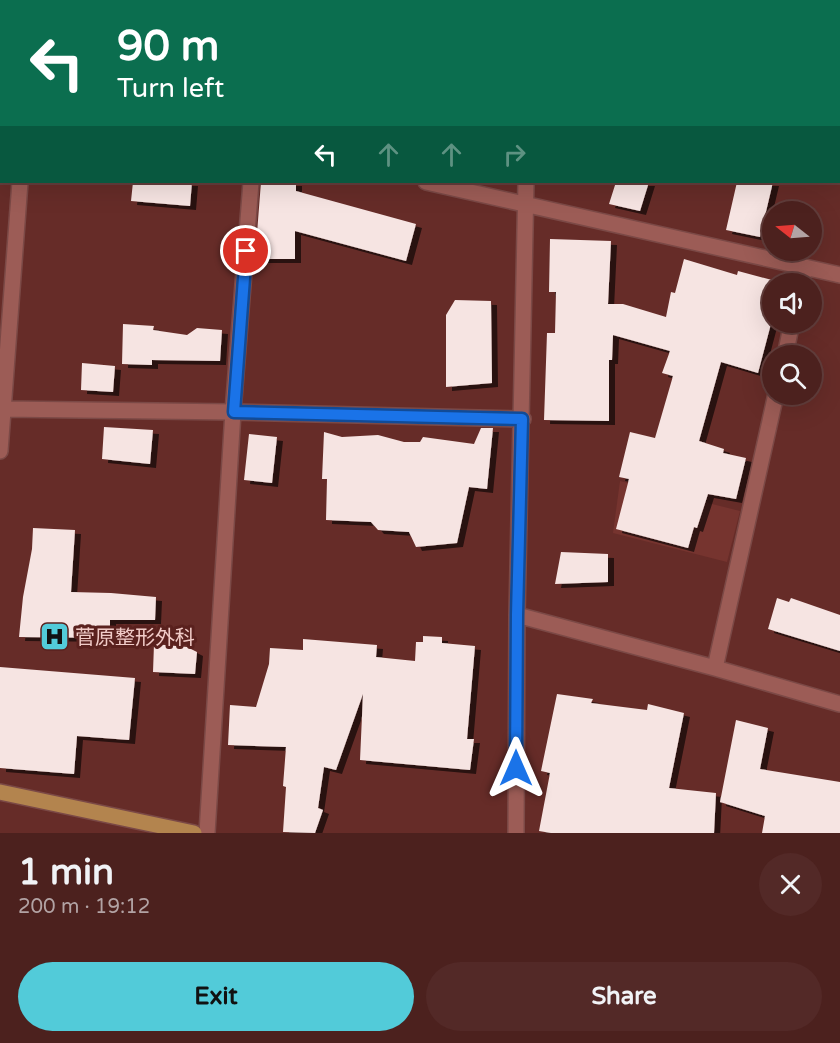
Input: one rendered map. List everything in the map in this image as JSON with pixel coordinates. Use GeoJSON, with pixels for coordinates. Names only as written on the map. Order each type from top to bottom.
{"type":"FeatureCollection","features":[{"type":"Feature","properties":{"kind":"main road"},"geometry":{"type":"LineString","coordinates":[[0,792],[194,833]]}},
{"type":"Feature","properties":{"kind":"street"},"geometry":{"type":"LineString","coordinates":[[0,451],[20,183]]}},
{"type":"Feature","properties":{"kind":"street"},"geometry":{"type":"LineString","coordinates":[[207,833],[251,183]]}},
{"type":"Feature","properties":{"kind":"street"},"geometry":{"type":"LineString","coordinates":[[430,183],[840,275]]}},
{"type":"Feature","properties":{"kind":"street"},"geometry":{"type":"LineString","coordinates":[[516,833],[517,615],[526,183]]}},
{"type":"Feature","properties":{"kind":"street"},"geometry":{"type":"LineString","coordinates":[[804,273],[805,267]]}},
{"type":"Feature","properties":{"kind":"street"},"geometry":{"type":"LineString","coordinates":[[715,668],[774,405]]}},
{"type":"Feature","properties":{"kind":"street"},"geometry":{"type":"LineString","coordinates":[[4,409],[522,419]]}},
{"type":"Feature","properties":{"kind":"street"},"geometry":{"type":"LineString","coordinates":[[517,615],[840,704]]}},
{"type":"Feature","properties":{"kind":"shaded area"},"geometry":{"type":"Polygon","coordinates":[[[620,481],[740,511],[727,562],[613,533],[620,481]]]}},
{"type":"Feature","properties":{"kind":"building"},"geometry":{"type":"Polygon","coordinates":[[[133,183],[192,183],[190,206],[131,201],[133,183]]]}},
{"type":"Feature","properties":{"kind":"building"},"geometry":{"type":"Polygon","coordinates":[[[261,183],[296,183],[296,191],[416,224],[406,261],[295,231],[295,259],[255,259],[261,183]]]}},
{"type":"Feature","properties":{"kind":"building"},"geometry":{"type":"Polygon","coordinates":[[[616,183],[649,183],[640,211],[609,204],[616,183]]]}},
{"type":"Feature","properties":{"kind":"building"},"geometry":{"type":"Polygon","coordinates":[[[737,183],[773,183],[769,201],[762,201],[760,237],[726,230],[737,183]]]}},
{"type":"Feature","properties":{"kind":"building"},"geometry":{"type":"Polygon","coordinates":[[[550,239],[611,241],[608,304],[623,304],[666,317],[671,292],[675,293],[684,259],[737,275],[738,271],[762,277],[762,333],[769,333],[765,345],[762,345],[762,358],[758,373],[721,362],[699,441],[724,449],[723,453],[746,458],[736,499],[708,494],[688,548],[616,529],[629,479],[619,477],[630,432],[655,438],[673,376],[662,373],[670,351],[613,335],[612,360],[609,360],[609,421],[544,420],[547,333],[555,333],[556,292],[549,292],[550,239]]]}},
{"type":"Feature","properties":{"kind":"building"},"geometry":{"type":"Polygon","coordinates":[[[455,300],[491,301],[492,383],[446,387],[446,315],[455,300]]]}},
{"type":"Feature","properties":{"kind":"building"},"geometry":{"type":"Polygon","coordinates":[[[123,324],[154,326],[153,330],[187,335],[197,328],[222,330],[220,361],[152,360],[152,365],[122,364],[123,324]]]}},
{"type":"Feature","properties":{"kind":"building"},"geometry":{"type":"Polygon","coordinates":[[[82,363],[115,366],[113,392],[81,390],[82,363]]]}},
{"type":"Feature","properties":{"kind":"building"},"geometry":{"type":"Polygon","coordinates":[[[104,427],[153,430],[150,464],[102,459],[104,427]]]}},
{"type":"Feature","properties":{"kind":"building"},"geometry":{"type":"Polygon","coordinates":[[[481,428],[493,428],[487,489],[469,487],[457,543],[416,547],[409,532],[378,530],[371,522],[326,520],[327,479],[322,479],[324,432],[342,437],[378,435],[404,442],[420,442],[423,437],[474,444],[481,428]]]}},
{"type":"Feature","properties":{"kind":"building"},"geometry":{"type":"Polygon","coordinates":[[[249,434],[277,437],[272,483],[244,480],[249,434]]]}},
{"type":"Feature","properties":{"kind":"building"},"geometry":{"type":"Polygon","coordinates":[[[33,528],[75,530],[71,592],[156,597],[155,620],[110,620],[110,638],[19,637],[33,528]]]}},
{"type":"Feature","properties":{"kind":"building"},"geometry":{"type":"Polygon","coordinates":[[[561,552],[608,554],[608,582],[555,584],[561,552]]]}},
{"type":"Feature","properties":{"kind":"building"},"geometry":{"type":"Polygon","coordinates":[[[777,598],[789,602],[791,598],[840,615],[840,651],[768,629],[777,598]]]}},
{"type":"Feature","properties":{"kind":"building"},"geometry":{"type":"Polygon","coordinates":[[[423,636],[442,637],[442,643],[475,646],[467,739],[474,739],[470,770],[360,760],[363,694],[336,770],[324,767],[318,808],[323,810],[315,833],[283,832],[286,747],[228,745],[230,705],[256,707],[269,664],[270,648],[303,650],[303,639],[377,645],[376,657],[415,661],[416,642],[423,642],[423,636]]]}},
{"type":"Feature","properties":{"kind":"building"},"geometry":{"type":"Polygon","coordinates":[[[154,644],[187,647],[197,652],[195,674],[153,672],[154,644]]]}},
{"type":"Feature","properties":{"kind":"building"},"geometry":{"type":"Polygon","coordinates":[[[0,667],[135,678],[129,740],[77,736],[74,774],[0,768],[0,667]]]}},
{"type":"Feature","properties":{"kind":"building"},"geometry":{"type":"Polygon","coordinates":[[[557,694],[593,699],[591,703],[647,710],[648,704],[684,713],[669,788],[716,793],[714,833],[551,833],[539,831],[550,773],[541,771],[557,694]]]}},
{"type":"Feature","properties":{"kind":"building"},"geometry":{"type":"Polygon","coordinates":[[[736,720],[768,728],[760,769],[840,782],[840,833],[762,833],[765,816],[720,802],[736,720]]]}},
{"type":"Feature","properties":{"kind":"place","name":"菅原整形外科"},"geometry":{"type":"Point","coordinates":[54,637]}},
{"type":"Feature","properties":{"kind":"route"},"geometry":{"type":"LineString","coordinates":[[246,251],[234,412],[522,419],[516,768]]}}]}
